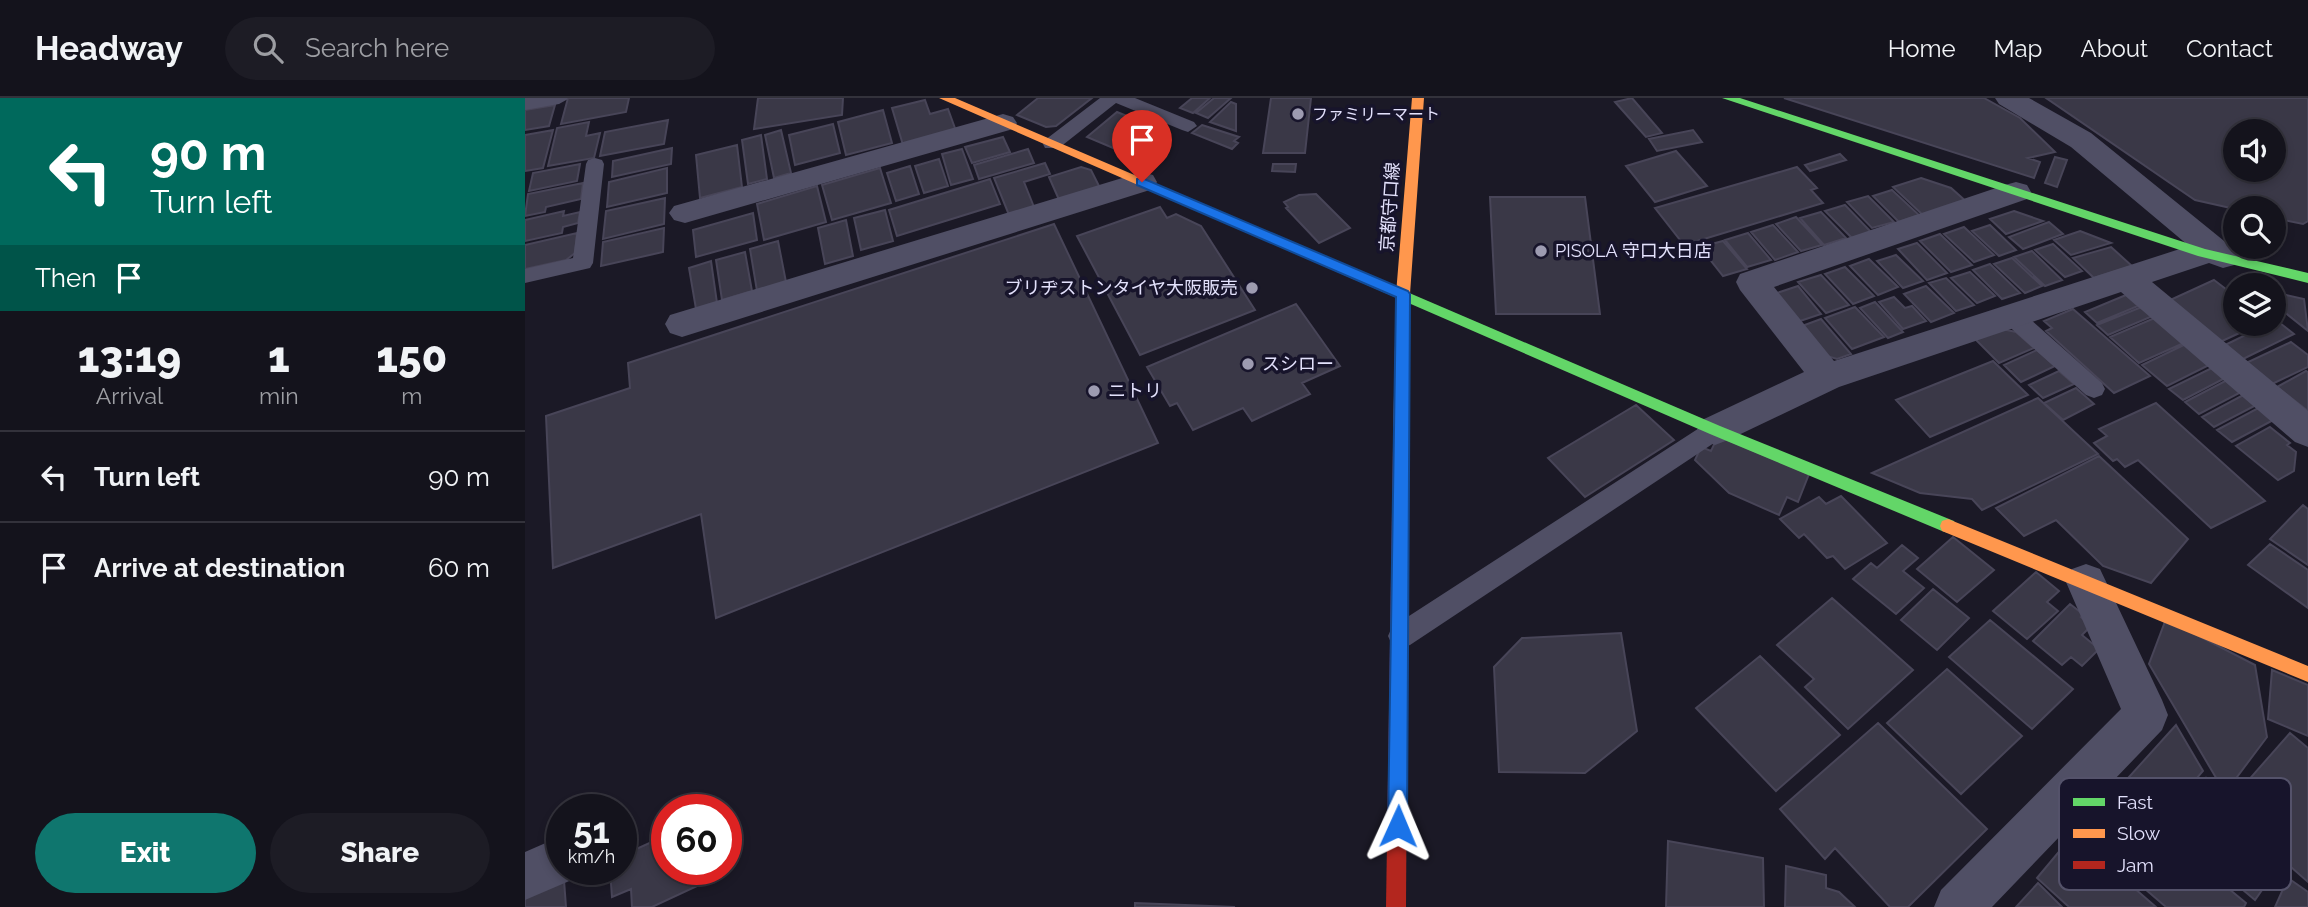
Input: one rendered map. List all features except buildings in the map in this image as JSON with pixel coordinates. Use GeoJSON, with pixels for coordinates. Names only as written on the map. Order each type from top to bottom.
{"type":"FeatureCollection","features":[{"type":"Feature","properties":{"kind":"street"},"geometry":{"type":"LineString","coordinates":[[945,98],[968,103],[1003,123],[1715,430],[2308,674]]}},
{"type":"Feature","properties":{"kind":"street","name":"京都守口線"},"geometry":{"type":"LineString","coordinates":[[1396,907],[1403,294],[1418,98]]}},
{"type":"Feature","properties":{"kind":"street"},"geometry":{"type":"LineString","coordinates":[[1728,98],[2213,255],[2308,278]]}},
{"type":"Feature","properties":{"kind":"street"},"geometry":{"type":"LineString","coordinates":[[2009,98],[2081,140],[2213,255]]}},
{"type":"Feature","properties":{"kind":"street"},"geometry":{"type":"LineString","coordinates":[[685,213],[1003,123]]}},
{"type":"Feature","properties":{"kind":"street"},"geometry":{"type":"LineString","coordinates":[[682,324],[1142,182]]}},
{"type":"Feature","properties":{"kind":"street"},"geometry":{"type":"LineString","coordinates":[[1827,377],[1752,282],[2016,192]]}},
{"type":"Feature","properties":{"kind":"street"},"geometry":{"type":"LineString","coordinates":[[1715,430],[1827,377],[2126,278],[2213,255]]}},
{"type":"Feature","properties":{"kind":"street"},"geometry":{"type":"LineString","coordinates":[[2126,278],[2308,432]]}},
{"type":"Feature","properties":{"kind":"street"},"geometry":{"type":"LineString","coordinates":[[2084,778],[2146,715],[2086,582]]}},
{"type":"Feature","properties":{"kind":"street"},"geometry":{"type":"LineString","coordinates":[[1958,907],[2059,804]]}},
{"type":"Feature","properties":{"kind":"lane"},"geometry":{"type":"LineString","coordinates":[[1052,144],[1111,98]]}},
{"type":"Feature","properties":{"kind":"lane"},"geometry":{"type":"LineString","coordinates":[[1119,98],[1188,126]]}},
{"type":"Feature","properties":{"kind":"lane"},"geometry":{"type":"LineString","coordinates":[[525,104],[559,99]]}},
{"type":"Feature","properties":{"kind":"lane"},"geometry":{"type":"LineString","coordinates":[[525,276],[583,262],[595,164]]}},
{"type":"Feature","properties":{"kind":"lane"},"geometry":{"type":"LineString","coordinates":[[2012,316],[2094,389]]}},
{"type":"Feature","properties":{"kind":"lane"},"geometry":{"type":"LineString","coordinates":[[1401,636],[1715,430]]}},
{"type":"Feature","properties":{"kind":"traffic: fast"},"geometry":{"type":"LineString","coordinates":[[1728,98],[2203,253],[2308,278]]}},
{"type":"Feature","properties":{"kind":"traffic: fast"},"geometry":{"type":"LineString","coordinates":[[1379,285],[1715,430],[1948,526]]}},
{"type":"Feature","properties":{"kind":"traffic: slow"},"geometry":{"type":"LineString","coordinates":[[945,98],[1379,285]]}},
{"type":"Feature","properties":{"kind":"traffic: slow"},"geometry":{"type":"LineString","coordinates":[[1401,446],[1403,294],[1418,98]]}},
{"type":"Feature","properties":{"kind":"traffic: slow"},"geometry":{"type":"LineString","coordinates":[[1948,526],[2308,674]]}},
{"type":"Feature","properties":{"kind":"traffic: jam"},"geometry":{"type":"LineString","coordinates":[[1396,907],[1401,446]]}},
{"type":"Feature","properties":{"kind":"place","name":"ファミリーマート"},"geometry":{"type":"Point","coordinates":[1298,114]}},
{"type":"Feature","properties":{"kind":"place","name":"PISOLA 守口大日店"},"geometry":{"type":"Point","coordinates":[1541,251]}},
{"type":"Feature","properties":{"kind":"place","name":"ブリヂストンタイヤ大阪販売"},"geometry":{"type":"Point","coordinates":[1252,288]}},
{"type":"Feature","properties":{"kind":"place","name":"スシロー"},"geometry":{"type":"Point","coordinates":[1248,364]}},
{"type":"Feature","properties":{"kind":"place","name":"ニトリ"},"geometry":{"type":"Point","coordinates":[1094,391]}},
{"type":"Feature","properties":{"kind":"route"},"geometry":{"type":"LineString","coordinates":[[1142,182],[1403,294],[1398,826]]}}]}
